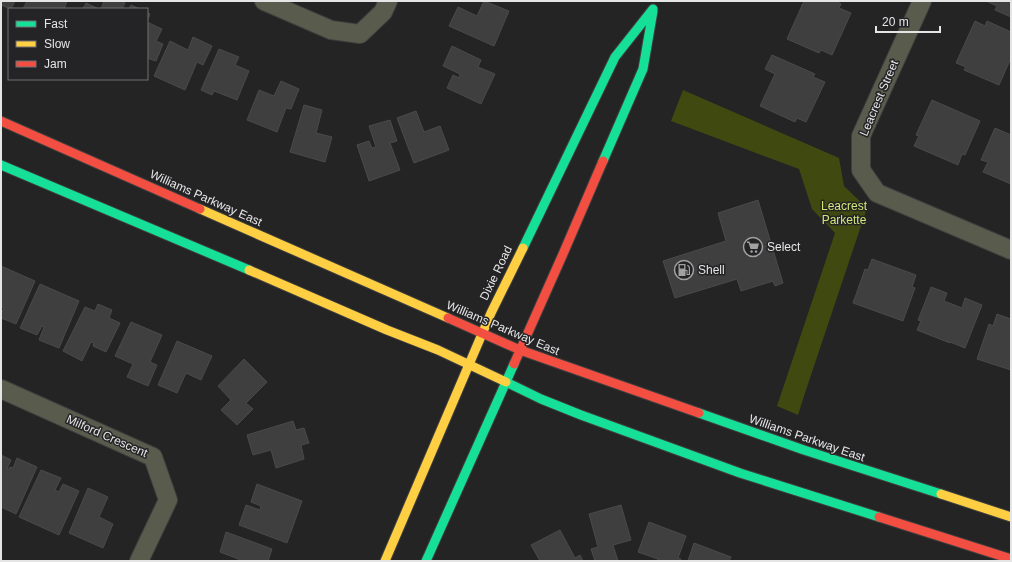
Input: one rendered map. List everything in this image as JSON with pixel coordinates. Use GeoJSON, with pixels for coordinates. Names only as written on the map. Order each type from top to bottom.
{"type":"FeatureCollection","features":[{"type":"Feature","properties":{"kind":"main road","name":"Dixie Road"},"geometry":{"type":"LineString","coordinates":[[386,561],[491,313],[615,57],[654,5]]}},
{"type":"Feature","properties":{"kind":"main road","name":"Dixie Road"},"geometry":{"type":"LineString","coordinates":[[426,561],[563,254],[643,69],[654,5]]}},
{"type":"Feature","properties":{"kind":"main road","name":"Williams Parkway East"},"geometry":{"type":"LineString","coordinates":[[1,121],[520,350],[804,450],[1011,517]]}},
{"type":"Feature","properties":{"kind":"main road"},"geometry":{"type":"LineString","coordinates":[[1,165],[387,330],[438,350],[541,399],[740,473],[1011,559]]}},
{"type":"Feature","properties":{"kind":"street"},"geometry":{"type":"LineString","coordinates":[[264,1],[331,30],[360,34],[383,12],[388,1]]}},
{"type":"Feature","properties":{"kind":"street","name":"Leacrest Street"},"geometry":{"type":"LineString","coordinates":[[922,1],[861,136],[861,170],[877,193],[1011,250]]}},
{"type":"Feature","properties":{"kind":"street","name":"Milford Crescent"},"geometry":{"type":"LineString","coordinates":[[1,389],[153,457],[168,500],[139,561]]}},
{"type":"Feature","properties":{"kind":"green space","name":"Leacrest Parkette"},"geometry":{"type":"Polygon","coordinates":[[[683,90],[839,158],[844,186],[867,208],[798,415],[777,406],[835,233],[812,209],[799,169],[671,121],[683,90]]]}},
{"type":"Feature","properties":{"kind":"building"},"geometry":{"type":"Polygon","coordinates":[[[1,1],[15,1],[12,8],[1,5],[1,1]]]}},
{"type":"Feature","properties":{"kind":"building"},"geometry":{"type":"Polygon","coordinates":[[[27,1],[67,1],[64,8],[24,8],[27,1]]]}},
{"type":"Feature","properties":{"kind":"building"},"geometry":{"type":"Polygon","coordinates":[[[104,1],[121,1],[125,3],[122,8],[101,8],[104,1]]]}},
{"type":"Feature","properties":{"kind":"building"},"geometry":{"type":"Polygon","coordinates":[[[484,1],[509,11],[494,46],[449,26],[458,7],[477,16],[484,1]]]}},
{"type":"Feature","properties":{"kind":"building"},"geometry":{"type":"Polygon","coordinates":[[[804,1],[835,1],[841,4],[839,8],[851,13],[832,55],[821,50],[819,53],[787,39],[804,1]]]}},
{"type":"Feature","properties":{"kind":"building"},"geometry":{"type":"Polygon","coordinates":[[[986,1],[1011,1],[1011,17],[995,10],[997,6],[986,1]]]}},
{"type":"Feature","properties":{"kind":"building"},"geometry":{"type":"Polygon","coordinates":[[[86,3],[97,8],[84,8],[86,3]]]}},
{"type":"Feature","properties":{"kind":"building"},"geometry":{"type":"Polygon","coordinates":[[[131,5],[138,8],[130,8],[131,5]]]}},
{"type":"Feature","properties":{"kind":"building"},"geometry":{"type":"Polygon","coordinates":[[[975,21],[985,26],[987,21],[1011,32],[1011,58],[999,85],[964,70],[966,67],[956,63],[975,21]]]}},
{"type":"Feature","properties":{"kind":"building"},"geometry":{"type":"Polygon","coordinates":[[[148,22],[162,29],[156,41],[163,44],[156,61],[148,58],[148,22]]]}},
{"type":"Feature","properties":{"kind":"building"},"geometry":{"type":"Polygon","coordinates":[[[193,37],[212,46],[203,65],[197,62],[185,90],[154,76],[170,41],[188,50],[193,37]]]}},
{"type":"Feature","properties":{"kind":"building"},"geometry":{"type":"Polygon","coordinates":[[[452,46],[481,60],[478,67],[495,74],[481,104],[447,88],[453,75],[459,78],[460,74],[443,66],[452,46]]]}},
{"type":"Feature","properties":{"kind":"building"},"geometry":{"type":"Polygon","coordinates":[[[219,49],[239,57],[235,65],[249,71],[237,100],[214,91],[212,95],[201,90],[219,49]]]}},
{"type":"Feature","properties":{"kind":"building"},"geometry":{"type":"Polygon","coordinates":[[[772,55],[815,74],[813,77],[825,82],[806,122],[797,118],[795,122],[760,106],[775,74],[765,69],[772,55]]]}},
{"type":"Feature","properties":{"kind":"building"},"geometry":{"type":"Polygon","coordinates":[[[281,81],[299,89],[291,109],[286,108],[277,132],[247,120],[259,90],[274,96],[281,81]]]}},
{"type":"Feature","properties":{"kind":"building"},"geometry":{"type":"Polygon","coordinates":[[[932,100],[980,121],[965,155],[962,154],[958,165],[914,146],[919,136],[916,135],[932,100]]]}},
{"type":"Feature","properties":{"kind":"building"},"geometry":{"type":"Polygon","coordinates":[[[304,105],[322,110],[316,133],[332,137],[325,162],[290,152],[304,105]]]}},
{"type":"Feature","properties":{"kind":"building"},"geometry":{"type":"Polygon","coordinates":[[[416,111],[424,132],[440,126],[449,150],[414,163],[397,118],[416,111]]]}},
{"type":"Feature","properties":{"kind":"building"},"geometry":{"type":"Polygon","coordinates":[[[390,120],[397,141],[390,143],[400,170],[369,181],[357,145],[369,141],[372,148],[376,147],[369,126],[390,120]]]}},
{"type":"Feature","properties":{"kind":"building"},"geometry":{"type":"Polygon","coordinates":[[[995,128],[1011,135],[1011,184],[983,172],[988,162],[981,160],[995,128]]]}},
{"type":"Feature","properties":{"kind":"building"},"geometry":{"type":"Polygon","coordinates":[[[758,200],[783,283],[775,286],[773,281],[741,291],[737,279],[675,298],[663,261],[726,241],[718,213],[758,200]]]}},
{"type":"Feature","properties":{"kind":"building"},"geometry":{"type":"Polygon","coordinates":[[[872,259],[916,275],[912,287],[915,288],[903,321],[853,303],[865,269],[868,270],[872,259]]]}},
{"type":"Feature","properties":{"kind":"building"},"geometry":{"type":"Polygon","coordinates":[[[1,266],[35,281],[16,324],[1,318],[4,308],[1,307],[1,266]]]}},
{"type":"Feature","properties":{"kind":"building"},"geometry":{"type":"Polygon","coordinates":[[[40,284],[79,301],[59,348],[39,340],[44,327],[42,326],[37,335],[20,328],[40,284]]]}},
{"type":"Feature","properties":{"kind":"building"},"geometry":{"type":"Polygon","coordinates":[[[931,287],[947,293],[944,301],[962,308],[965,298],[982,305],[965,348],[917,330],[921,321],[918,320],[931,287]]]}},
{"type":"Feature","properties":{"kind":"building"},"geometry":{"type":"Polygon","coordinates":[[[98,304],[112,310],[109,318],[120,323],[106,352],[93,346],[94,343],[91,342],[82,361],[63,351],[85,307],[95,311],[98,304]]]}},
{"type":"Feature","properties":{"kind":"building"},"geometry":{"type":"Polygon","coordinates":[[[997,314],[1011,319],[1011,370],[977,359],[989,324],[993,326],[997,314]]]}},
{"type":"Feature","properties":{"kind":"building"},"geometry":{"type":"Polygon","coordinates":[[[131,322],[162,335],[150,362],[157,365],[148,386],[127,377],[133,364],[115,356],[131,322]]]}},
{"type":"Feature","properties":{"kind":"building"},"geometry":{"type":"Polygon","coordinates":[[[177,341],[212,356],[201,380],[186,373],[177,393],[158,385],[177,341]]]}},
{"type":"Feature","properties":{"kind":"building"},"geometry":{"type":"Polygon","coordinates":[[[244,359],[267,382],[246,403],[253,409],[237,425],[221,410],[231,400],[218,386],[244,359]]]}},
{"type":"Feature","properties":{"kind":"building"},"geometry":{"type":"Polygon","coordinates":[[[293,421],[296,430],[304,428],[309,443],[301,445],[304,459],[276,468],[271,450],[253,455],[247,435],[293,421]]]}},
{"type":"Feature","properties":{"kind":"building"},"geometry":{"type":"Polygon","coordinates":[[[1,455],[11,460],[7,469],[8,470],[10,467],[13,468],[17,458],[37,467],[16,514],[1,507],[1,455]]]}},
{"type":"Feature","properties":{"kind":"building"},"geometry":{"type":"Polygon","coordinates":[[[41,470],[61,478],[55,490],[59,492],[63,484],[79,491],[59,535],[19,517],[41,470]]]}},
{"type":"Feature","properties":{"kind":"building"},"geometry":{"type":"Polygon","coordinates":[[[257,484],[302,501],[287,543],[239,525],[246,505],[260,510],[261,506],[251,502],[257,484]]]}},
{"type":"Feature","properties":{"kind":"building"},"geometry":{"type":"Polygon","coordinates":[[[88,488],[108,497],[99,517],[113,524],[103,548],[69,533],[88,488]]]}},
{"type":"Feature","properties":{"kind":"building"},"geometry":{"type":"Polygon","coordinates":[[[621,505],[631,540],[613,545],[618,561],[595,561],[591,549],[598,547],[589,514],[621,505]]]}},
{"type":"Feature","properties":{"kind":"building"},"geometry":{"type":"Polygon","coordinates":[[[649,522],[686,536],[678,558],[681,559],[680,561],[657,561],[658,559],[638,552],[649,522]]]}},
{"type":"Feature","properties":{"kind":"building"},"geometry":{"type":"Polygon","coordinates":[[[560,530],[575,558],[580,555],[583,561],[540,561],[531,545],[560,530]]]}},
{"type":"Feature","properties":{"kind":"building"},"geometry":{"type":"Polygon","coordinates":[[[226,532],[272,549],[268,561],[241,561],[220,552],[226,532]]]}},
{"type":"Feature","properties":{"kind":"building"},"geometry":{"type":"Polygon","coordinates":[[[694,543],[731,557],[729,561],[688,561],[694,543]]]}},
{"type":"Feature","properties":{"kind":"traffic: fast"},"geometry":{"type":"LineString","coordinates":[[523,248],[615,57],[653,9]]}},
{"type":"Feature","properties":{"kind":"traffic: fast"},"geometry":{"type":"LineString","coordinates":[[603,161],[643,69],[653,11]]}},
{"type":"Feature","properties":{"kind":"traffic: fast"},"geometry":{"type":"LineString","coordinates":[[1,165],[249,270]]}},
{"type":"Feature","properties":{"kind":"traffic: fast"},"geometry":{"type":"LineString","coordinates":[[426,561],[514,364]]}},
{"type":"Feature","properties":{"kind":"traffic: fast"},"geometry":{"type":"LineString","coordinates":[[506,382],[541,399],[581,415],[740,473],[879,517]]}},
{"type":"Feature","properties":{"kind":"traffic: fast"},"geometry":{"type":"LineString","coordinates":[[699,413],[804,450],[941,494]]}},
{"type":"Feature","properties":{"kind":"traffic: slow"},"geometry":{"type":"LineString","coordinates":[[200,209],[448,318]]}},
{"type":"Feature","properties":{"kind":"traffic: slow"},"geometry":{"type":"LineString","coordinates":[[385,561],[491,313],[523,248]]}},
{"type":"Feature","properties":{"kind":"traffic: slow"},"geometry":{"type":"LineString","coordinates":[[249,270],[387,330],[438,350],[506,382]]}},
{"type":"Feature","properties":{"kind":"traffic: slow"},"geometry":{"type":"LineString","coordinates":[[941,494],[1011,517]]}},
{"type":"Feature","properties":{"kind":"traffic: jam"},"geometry":{"type":"LineString","coordinates":[[1,121],[200,209]]}},
{"type":"Feature","properties":{"kind":"traffic: jam"},"geometry":{"type":"LineString","coordinates":[[514,364],[603,161]]}},
{"type":"Feature","properties":{"kind":"traffic: jam"},"geometry":{"type":"LineString","coordinates":[[448,318],[520,350],[699,413]]}},
{"type":"Feature","properties":{"kind":"traffic: jam"},"geometry":{"type":"LineString","coordinates":[[879,517],[1011,559]]}},
{"type":"Feature","properties":{"kind":"place","name":"Select"},"geometry":{"type":"Point","coordinates":[753,247]}},
{"type":"Feature","properties":{"kind":"place","name":"Shell"},"geometry":{"type":"Point","coordinates":[684,270]}}]}
